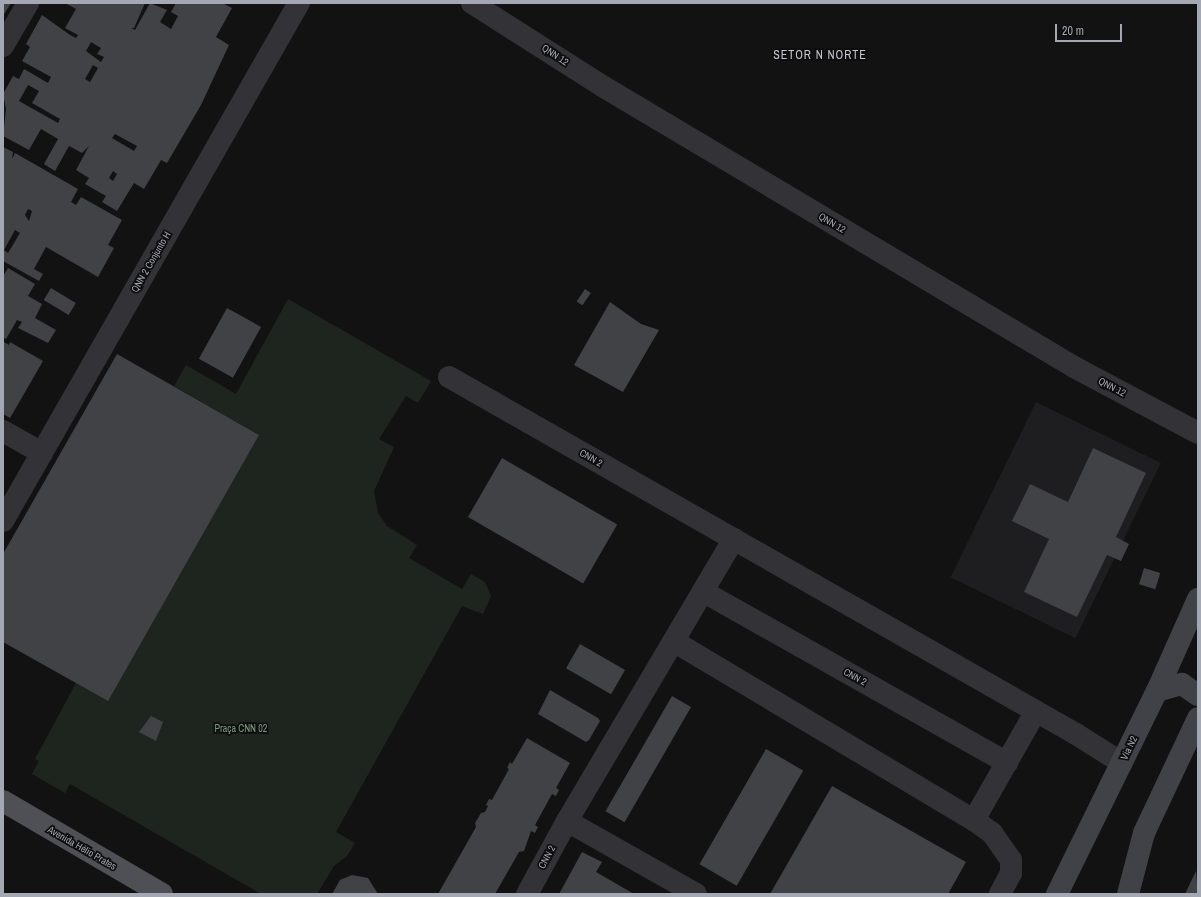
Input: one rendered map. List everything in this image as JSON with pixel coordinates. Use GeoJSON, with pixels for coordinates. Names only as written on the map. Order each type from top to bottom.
{"type":"FeatureCollection","features":[{"type":"Feature","properties":{"kind":"main road","name":"Via N2"},"geometry":{"type":"LineString","coordinates":[[1057,894],[1157,691],[1198,599]]}},
{"type":"Feature","properties":{"kind":"main road"},"geometry":{"type":"LineString","coordinates":[[1157,691],[1182,684],[1198,695]]}},
{"type":"Feature","properties":{"kind":"main road"},"geometry":{"type":"LineString","coordinates":[[1128,894],[1144,834],[1198,718]]}},
{"type":"Feature","properties":{"kind":"main road"},"geometry":{"type":"LineString","coordinates":[[1128,894],[1198,751]]}},
{"type":"Feature","properties":{"kind":"main road","name":"Avenida Hélio Prates"},"geometry":{"type":"LineString","coordinates":[[3,801],[162,894]]}},
{"type":"Feature","properties":{"kind":"street"},"geometry":{"type":"LineString","coordinates":[[3,46],[28,3]]}},
{"type":"Feature","properties":{"kind":"street","name":"QNN 2 Conjunto H"},"geometry":{"type":"LineString","coordinates":[[3,521],[299,3]]}},
{"type":"Feature","properties":{"kind":"street","name":"QNN 12"},"geometry":{"type":"LineString","coordinates":[[472,3],[608,90],[1068,362],[1198,433]]}},
{"type":"Feature","properties":{"kind":"street","name":"CNN 2"},"geometry":{"type":"LineString","coordinates":[[449,377],[1036,711],[1122,763]]}},
{"type":"Feature","properties":{"kind":"street"},"geometry":{"type":"LineString","coordinates":[[3,431],[42,453]]}},
{"type":"Feature","properties":{"kind":"street","name":"CNN 2"},"geometry":{"type":"LineString","coordinates":[[527,894],[567,821],[675,642],[734,539]]}},
{"type":"Feature","properties":{"kind":"street","name":"CNN 2"},"geometry":{"type":"LineString","coordinates":[[704,592],[1007,763]]}},
{"type":"Feature","properties":{"kind":"street"},"geometry":{"type":"LineString","coordinates":[[675,642],[974,820],[992,833],[1011,860],[1011,873],[1000,894]]}},
{"type":"Feature","properties":{"kind":"street"},"geometry":{"type":"LineString","coordinates":[[974,820],[1036,711]]}},
{"type":"Feature","properties":{"kind":"street"},"geometry":{"type":"LineString","coordinates":[[567,821],[696,894]]}},
{"type":"Feature","properties":{"kind":"shaded area"},"geometry":{"type":"Polygon","coordinates":[[[1036,402],[1161,463],[1075,638],[951,577],[1036,402]]]}},
{"type":"Feature","properties":{"kind":"green space","name":"Praça CNN 02"},"geometry":{"type":"Polygon","coordinates":[[[288,299],[431,381],[418,403],[406,396],[379,439],[394,447],[374,491],[378,513],[387,526],[417,545],[409,558],[462,589],[471,574],[485,582],[491,596],[483,614],[462,606],[336,832],[355,843],[347,856],[334,866],[317,894],[261,894],[70,784],[65,793],[32,774],[39,761],[35,759],[76,683],[105,699],[256,433],[174,386],[186,365],[236,394],[288,299]]]}},
{"type":"Feature","properties":{"kind":"building"},"geometry":{"type":"Polygon","coordinates":[[[3,3],[11,3],[3,16],[3,3]]]}},
{"type":"Feature","properties":{"kind":"building"},"geometry":{"type":"Polygon","coordinates":[[[65,3],[145,3],[134,28],[131,28],[135,30],[150,3],[167,10],[160,22],[171,29],[178,16],[171,12],[176,3],[222,3],[232,8],[216,37],[229,45],[201,105],[167,163],[161,160],[144,189],[134,183],[117,211],[102,202],[106,196],[85,184],[89,178],[76,170],[89,146],[82,153],[69,146],[55,171],[44,164],[58,139],[41,129],[29,150],[3,136],[6,109],[3,94],[13,76],[19,79],[24,69],[48,83],[51,77],[22,61],[30,47],[26,44],[42,15],[76,38],[78,35],[65,28],[76,9],[65,3]],[[91,42],[86,51],[101,62],[104,57],[97,54],[101,48],[91,42]],[[93,65],[85,79],[90,82],[98,68],[93,65]],[[28,85],[19,101],[58,123],[60,119],[32,103],[39,91],[28,85]],[[115,134],[112,138],[134,151],[137,146],[115,134]],[[113,171],[109,178],[113,181],[117,174],[113,171]]]}},
{"type":"Feature","properties":{"kind":"building"},"geometry":{"type":"Polygon","coordinates":[[[3,147],[13,152],[12,159],[15,153],[78,189],[71,202],[76,205],[81,197],[122,220],[108,245],[114,248],[98,277],[46,247],[34,269],[43,274],[39,281],[3,261],[3,147]],[[28,209],[25,215],[29,221],[32,211],[28,209]],[[15,230],[4,250],[8,253],[20,233],[15,230]]]}},
{"type":"Feature","properties":{"kind":"building"},"geometry":{"type":"Polygon","coordinates":[[[8,268],[35,284],[28,296],[42,304],[35,318],[56,330],[48,343],[18,328],[22,322],[17,320],[6,339],[3,338],[3,276],[8,268]]]}},
{"type":"Feature","properties":{"kind":"building"},"geometry":{"type":"Polygon","coordinates":[[[51,288],[76,303],[69,315],[44,300],[51,288]]]}},
{"type":"Feature","properties":{"kind":"building"},"geometry":{"type":"Polygon","coordinates":[[[585,289],[591,293],[582,305],[577,301],[585,289]]]}},
{"type":"Feature","properties":{"kind":"building"},"geometry":{"type":"Polygon","coordinates":[[[610,302],[641,324],[659,330],[623,392],[574,365],[610,302]]]}},
{"type":"Feature","properties":{"kind":"building"},"geometry":{"type":"Polygon","coordinates":[[[227,308],[261,327],[233,378],[199,359],[227,308]]]}},
{"type":"Feature","properties":{"kind":"building"},"geometry":{"type":"Polygon","coordinates":[[[4,342],[9,345],[10,342],[43,361],[10,418],[3,414],[4,342]]]}},
{"type":"Feature","properties":{"kind":"building"},"geometry":{"type":"Polygon","coordinates":[[[117,354],[259,435],[108,701],[3,642],[3,554],[117,354]]]}},
{"type":"Feature","properties":{"kind":"building"},"geometry":{"type":"Polygon","coordinates":[[[1093,448],[1146,473],[1116,537],[1129,544],[1121,561],[1107,555],[1077,617],[1024,592],[1049,539],[1012,521],[1030,484],[1068,502],[1093,448]]]}},
{"type":"Feature","properties":{"kind":"building"},"geometry":{"type":"Polygon","coordinates":[[[502,458],[617,524],[583,583],[468,517],[502,458]]]}},
{"type":"Feature","properties":{"kind":"building"},"geometry":{"type":"Polygon","coordinates":[[[1144,568],[1160,573],[1155,589],[1139,584],[1144,568]]]}},
{"type":"Feature","properties":{"kind":"building"},"geometry":{"type":"Polygon","coordinates":[[[580,644],[625,670],[611,694],[566,668],[580,644]]]}},
{"type":"Feature","properties":{"kind":"building"},"geometry":{"type":"Polygon","coordinates":[[[550,690],[598,718],[600,721],[589,740],[586,742],[538,714],[550,690]]]}},
{"type":"Feature","properties":{"kind":"building"},"geometry":{"type":"Polygon","coordinates":[[[672,696],[691,707],[625,822],[606,811],[672,696]]]}},
{"type":"Feature","properties":{"kind":"building"},"geometry":{"type":"Polygon","coordinates":[[[151,716],[163,722],[156,741],[139,732],[151,716]]]}},
{"type":"Feature","properties":{"kind":"building"},"geometry":{"type":"Polygon","coordinates":[[[527,738],[570,763],[556,788],[559,790],[556,796],[552,794],[535,825],[538,827],[535,833],[531,831],[524,851],[519,852],[495,894],[438,894],[476,827],[475,823],[481,813],[485,812],[489,799],[492,800],[509,769],[507,768],[510,762],[512,764],[527,738]]]}},
{"type":"Feature","properties":{"kind":"building"},"geometry":{"type":"Polygon","coordinates":[[[766,749],[803,770],[737,886],[700,864],[766,749]]]}},
{"type":"Feature","properties":{"kind":"building"},"geometry":{"type":"Polygon","coordinates":[[[832,786],[966,862],[948,894],[770,894],[832,786]]]}},
{"type":"Feature","properties":{"kind":"building"},"geometry":{"type":"Polygon","coordinates":[[[582,852],[602,862],[596,872],[634,894],[559,894],[582,852]]]}},
{"type":"Feature","properties":{"kind":"building"},"geometry":{"type":"Polygon","coordinates":[[[1196,871],[1198,894],[1185,894],[1196,871]]]}},
{"type":"Feature","properties":{"kind":"building"},"geometry":{"type":"Polygon","coordinates":[[[352,875],[368,878],[378,894],[332,894],[340,880],[352,875]]]}},
{"type":"Feature","properties":{"kind":"district","name":"SETOR N NORTE"},"geometry":{"type":"Point","coordinates":[820,56]}}]}
